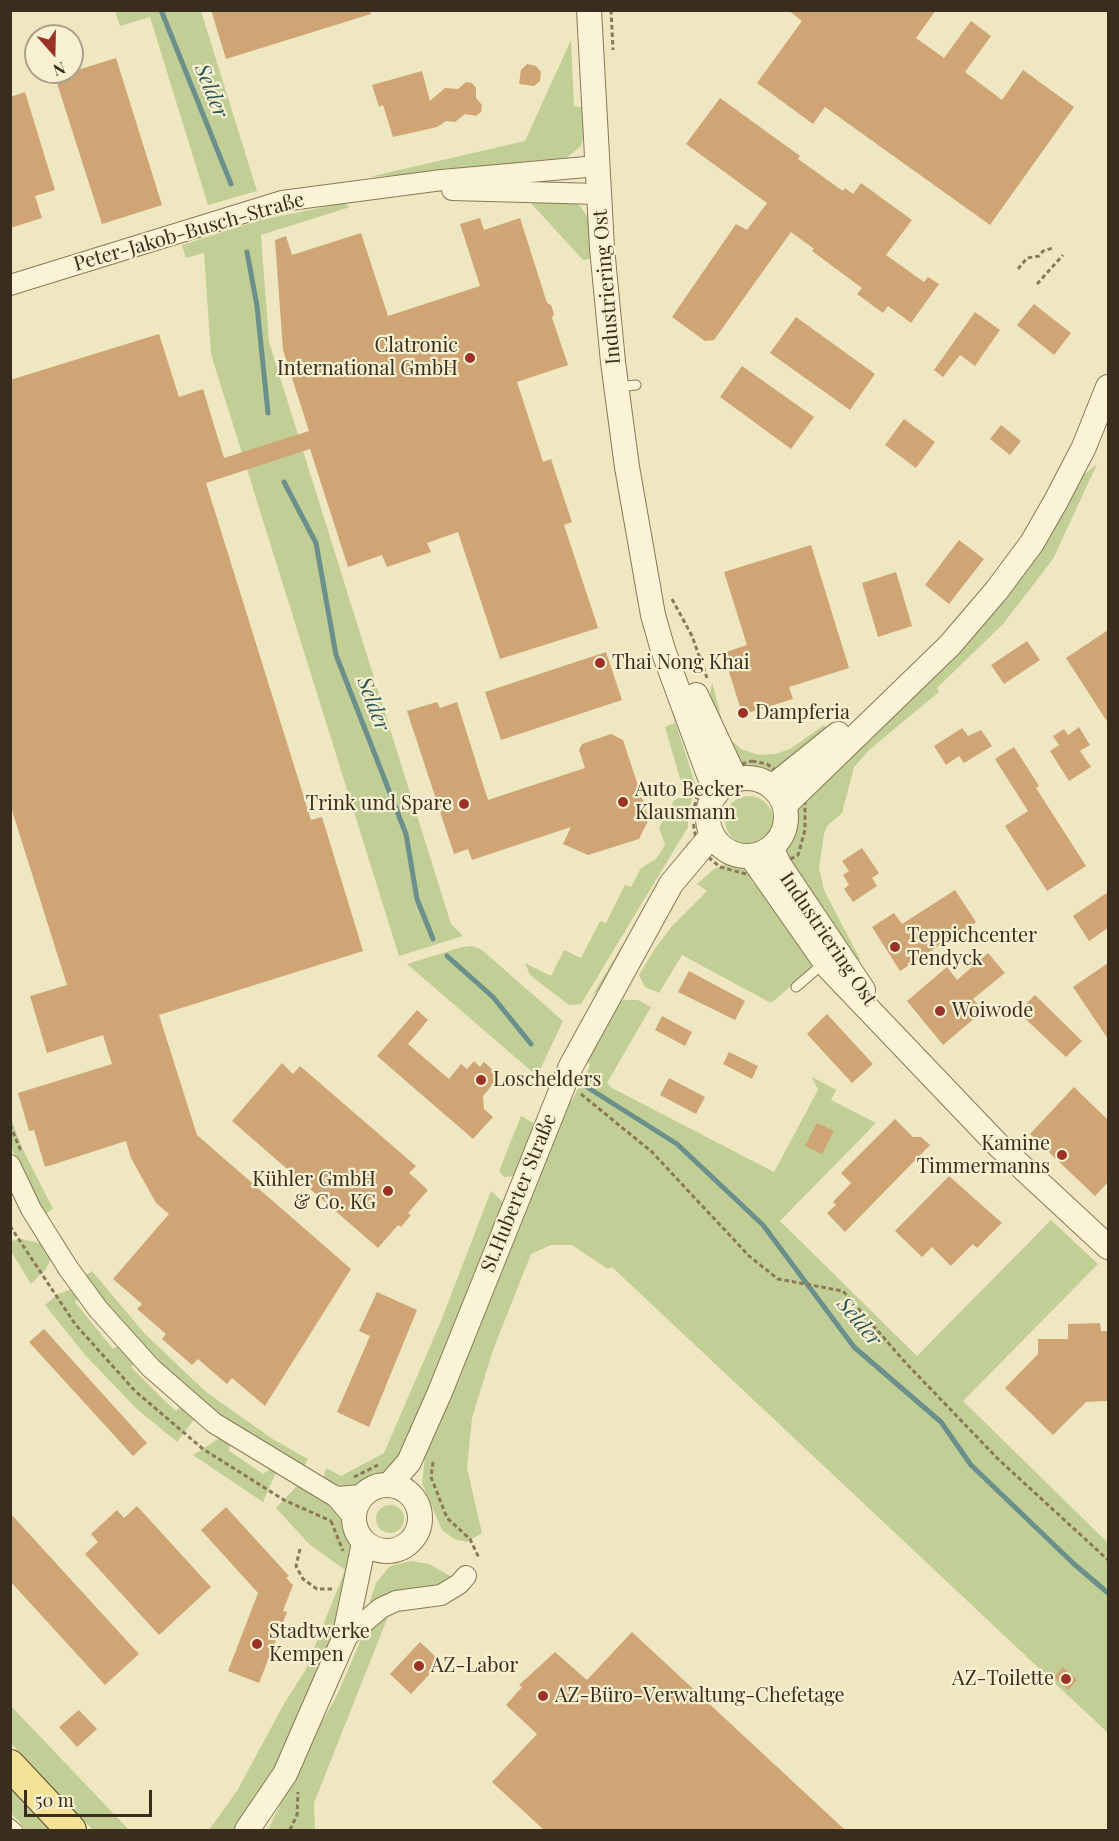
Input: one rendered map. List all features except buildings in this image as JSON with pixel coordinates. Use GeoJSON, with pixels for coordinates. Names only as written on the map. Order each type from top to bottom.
{"type":"FeatureCollection","features":[{"type":"Feature","properties":{"kind":"main road"},"geometry":{"type":"LineString","coordinates":[[10,1765],[71,1830]]}},
{"type":"Feature","properties":{"kind":"street","name":"Industriering Ost"},"geometry":{"type":"LineString","coordinates":[[589,10],[598,194],[628,386],[627,467],[646,562],[653,615],[709,792]]}},
{"type":"Feature","properties":{"kind":"street","name":"Peter-Jakob-Busch-Straße"},"geometry":{"type":"LineString","coordinates":[[405,187],[442,180],[597,166]]}},
{"type":"Feature","properties":{"kind":"street","name":"Peter-Jakob-Busch-Straße"},"geometry":{"type":"LineString","coordinates":[[10,285],[282,201],[346,191],[405,187],[598,194]]}},
{"type":"Feature","properties":{"kind":"street"},"geometry":{"type":"LineString","coordinates":[[777,787],[908,684],[974,618],[1032,543],[1084,447],[1108,387]]}},
{"type":"Feature","properties":{"kind":"street","name":"Industriering Ost"},"geometry":{"type":"LineString","coordinates":[[646,562],[660,590],[694,690],[738,772]]}},
{"type":"Feature","properties":{"kind":"street"},"geometry":{"type":"LineString","coordinates":[[738,772],[777,787],[786,815],[783,834],[761,852],[711,838],[708,819],[709,792],[738,772]]}},
{"type":"Feature","properties":{"kind":"street","name":"St.Huberter Straße"},"geometry":{"type":"LineString","coordinates":[[387,1473],[409,1462],[440,1392],[566,1079],[624,965],[671,884],[711,838]]}},
{"type":"Feature","properties":{"kind":"street","name":"Industriering Ost"},"geometry":{"type":"LineString","coordinates":[[761,852],[825,962],[998,1145],[1108,1247]]}},
{"type":"Feature","properties":{"kind":"street","name":"Industriering Ost"},"geometry":{"type":"LineString","coordinates":[[761,852],[780,866],[844,958],[887,1029]]}},
{"type":"Feature","properties":{"kind":"street"},"geometry":{"type":"LineString","coordinates":[[17,1161],[31,1209],[68,1268],[98,1309],[151,1368],[214,1422],[349,1498]]}},
{"type":"Feature","properties":{"kind":"street","name":"St.Huberter Straße"},"geometry":{"type":"LineString","coordinates":[[413,1497],[423,1446],[440,1392]]}},
{"type":"Feature","properties":{"kind":"street"},"geometry":{"type":"LineString","coordinates":[[387,1473],[398,1487],[413,1497],[420,1515],[417,1533],[406,1546],[374,1548],[354,1527],[349,1498],[370,1489],[387,1473]]}},
{"type":"Feature","properties":{"kind":"street"},"geometry":{"type":"LineString","coordinates":[[260,1830],[274,1805],[282,1778],[346,1633],[347,1615],[360,1575],[374,1548]]}},
{"type":"Feature","properties":{"kind":"street"},"geometry":{"type":"LineString","coordinates":[[346,1633],[359,1629],[367,1617],[381,1608],[396,1601],[441,1595],[459,1584],[466,1576]]}},
{"type":"Feature","properties":{"kind":"street"},"geometry":{"type":"LineString","coordinates":[[247,1830],[282,1778]]}},
{"type":"Feature","properties":{"kind":"lane"},"geometry":{"type":"LineString","coordinates":[[796,987],[825,962]]}},
{"type":"Feature","properties":{"kind":"lane"},"geometry":{"type":"LineString","coordinates":[[10,1823],[18,1830]]}},
{"type":"Feature","properties":{"kind":"path"},"geometry":{"type":"LineString","coordinates":[[1018,268],[1027,258],[1039,256],[1043,251],[1053,248]]}},
{"type":"Feature","properties":{"kind":"path"},"geometry":{"type":"LineString","coordinates":[[1037,284],[1063,255]]}},
{"type":"Feature","properties":{"kind":"path"},"geometry":{"type":"LineString","coordinates":[[738,772],[752,761],[777,787]]}},
{"type":"Feature","properties":{"kind":"path"},"geometry":{"type":"LineString","coordinates":[[709,792],[694,804],[711,838]]}},
{"type":"Feature","properties":{"kind":"path"},"geometry":{"type":"LineString","coordinates":[[798,855],[803,865]]}},
{"type":"Feature","properties":{"kind":"path"},"geometry":{"type":"LineString","coordinates":[[566,1079],[596,1108],[652,1152],[749,1256],[778,1279],[843,1291],[904,1361],[998,1459],[1108,1560]]}},
{"type":"Feature","properties":{"kind":"path"},"geometry":{"type":"LineString","coordinates":[[10,1125],[17,1161]]}},
{"type":"Feature","properties":{"kind":"path"},"geometry":{"type":"LineString","coordinates":[[423,1446],[436,1450],[431,1477],[447,1518],[470,1539],[478,1558]]}},
{"type":"Feature","properties":{"kind":"path"},"geometry":{"type":"LineString","coordinates":[[349,1498],[387,1473]]}},
{"type":"Feature","properties":{"kind":"path"},"geometry":{"type":"LineString","coordinates":[[300,1549],[296,1566],[303,1579],[317,1589],[343,1590]]}},
{"type":"Feature","properties":{"kind":"path"},"geometry":{"type":"LineString","coordinates":[[282,1778],[296,1786],[299,1799],[297,1815],[290,1830]]}},
{"type":"Feature","properties":{"kind":"green space"},"geometry":{"type":"Polygon","coordinates":[[[115,11],[201,11],[257,191],[208,205],[150,17],[120,26],[115,11]]]}},
{"type":"Feature","properties":{"kind":"green space"},"geometry":{"type":"Polygon","coordinates":[[[571,40],[574,106],[585,108],[585,131],[581,146],[565,159],[553,165],[369,177],[525,141],[571,40]]]}},
{"type":"Feature","properties":{"kind":"green space"},"geometry":{"type":"Polygon","coordinates":[[[573,200],[581,207],[591,223],[593,258],[583,260],[530,202],[573,200]]]}},
{"type":"Feature","properties":{"kind":"green space"},"geometry":{"type":"Polygon","coordinates":[[[344,203],[350,207],[261,235],[269,342],[451,924],[463,936],[399,956],[211,354],[204,253],[186,258],[182,245],[260,220],[344,203]]]}},
{"type":"Feature","properties":{"kind":"green space"},"geometry":{"type":"Polygon","coordinates":[[[1097,464],[1053,559],[1003,624],[937,688],[939,692],[869,750],[854,767],[842,813],[827,826],[824,834],[819,868],[824,890],[861,961],[847,953],[791,873],[786,852],[793,826],[793,810],[846,756],[1076,481],[1097,464]]]}},
{"type":"Feature","properties":{"kind":"green space"},"geometry":{"type":"Polygon","coordinates":[[[712,682],[726,736],[741,749],[759,755],[775,754],[790,749],[824,725],[830,732],[768,777],[748,773],[740,769],[708,711],[712,682]]]}},
{"type":"Feature","properties":{"kind":"green space"},"geometry":{"type":"Polygon","coordinates":[[[671,709],[696,786],[688,812],[688,827],[581,1004],[569,1005],[530,975],[525,963],[551,976],[564,950],[581,958],[600,921],[606,923],[625,885],[631,887],[641,868],[656,859],[662,850],[665,844],[659,828],[674,800],[685,796],[665,727],[675,723],[671,709]]]}},
{"type":"Feature","properties":{"kind":"green space"},"geometry":{"type":"Polygon","coordinates":[[[744,796],[754,796],[769,806],[773,820],[772,829],[763,840],[754,844],[744,844],[729,834],[725,825],[725,815],[735,800],[744,796]]]}},
{"type":"Feature","properties":{"kind":"green space"},"geometry":{"type":"Polygon","coordinates":[[[692,841],[592,996],[656,889],[688,842],[692,841]]]}},
{"type":"Feature","properties":{"kind":"green space"},"geometry":{"type":"Polygon","coordinates":[[[730,862],[748,865],[758,878],[752,882],[764,892],[812,959],[811,969],[771,1003],[682,955],[659,993],[645,987],[639,975],[654,950],[672,926],[707,891],[697,884],[714,869],[730,862]]]}},
{"type":"Feature","properties":{"kind":"green space"},"geometry":{"type":"Polygon","coordinates":[[[473,946],[482,950],[563,1021],[537,1076],[407,964],[462,947],[473,946]]]}},
{"type":"Feature","properties":{"kind":"green space"},"geometry":{"type":"Polygon","coordinates":[[[638,1000],[651,1007],[607,1083],[612,1088],[774,1172],[818,1090],[812,1077],[836,1090],[831,1100],[876,1123],[780,1221],[917,1356],[1051,1220],[1098,1264],[963,1401],[1108,1543],[1108,1733],[612,1267],[608,1269],[572,1245],[551,1245],[531,1254],[493,1350],[472,1418],[467,1468],[482,1533],[467,1542],[454,1539],[442,1530],[422,1483],[425,1456],[567,1099],[571,1102],[590,1066],[584,1055],[611,1003],[638,1000]]]}},
{"type":"Feature","properties":{"kind":"green space"},"geometry":{"type":"Polygon","coordinates":[[[10,1116],[22,1148],[53,1209],[44,1215],[11,1147],[10,1116]]]}},
{"type":"Feature","properties":{"kind":"green space"},"geometry":{"type":"Polygon","coordinates":[[[521,1116],[535,1124],[515,1176],[504,1177],[499,1171],[521,1116]]]}},
{"type":"Feature","properties":{"kind":"green space"},"geometry":{"type":"Polygon","coordinates":[[[491,1191],[505,1207],[405,1459],[389,1474],[363,1484],[336,1486],[323,1480],[326,1468],[341,1476],[384,1453],[441,1321],[491,1191]]]}},
{"type":"Feature","properties":{"kind":"green space"},"geometry":{"type":"Polygon","coordinates":[[[22,1239],[43,1244],[52,1258],[45,1270],[31,1284],[11,1251],[11,1241],[22,1239]]]}},
{"type":"Feature","properties":{"kind":"green space"},"geometry":{"type":"Polygon","coordinates":[[[92,1271],[145,1334],[206,1392],[274,1440],[308,1459],[302,1469],[259,1444],[208,1407],[159,1364],[118,1321],[83,1277],[92,1271]]]}},
{"type":"Feature","properties":{"kind":"green space"},"geometry":{"type":"Polygon","coordinates":[[[72,1289],[79,1298],[75,1302],[113,1349],[119,1345],[135,1362],[131,1367],[163,1399],[176,1411],[181,1406],[195,1418],[177,1442],[137,1409],[86,1356],[45,1305],[58,1294],[72,1289]]]}},
{"type":"Feature","properties":{"kind":"green space"},"geometry":{"type":"Polygon","coordinates":[[[221,1437],[231,1444],[228,1450],[263,1474],[270,1469],[276,1472],[263,1502],[193,1455],[221,1437]]]}},
{"type":"Feature","properties":{"kind":"green space"},"geometry":{"type":"Polygon","coordinates":[[[298,1485],[323,1498],[339,1514],[357,1559],[322,1674],[268,1783],[237,1830],[209,1830],[237,1791],[285,1702],[305,1671],[345,1570],[309,1544],[276,1508],[298,1485]]]}},
{"type":"Feature","properties":{"kind":"green space"},"geometry":{"type":"Polygon","coordinates":[[[390,1505],[400,1509],[404,1519],[400,1529],[390,1533],[380,1529],[376,1519],[380,1509],[390,1505]]]}},
{"type":"Feature","properties":{"kind":"green space"},"geometry":{"type":"Polygon","coordinates":[[[411,1561],[429,1564],[452,1577],[441,1586],[367,1610],[376,1583],[390,1566],[411,1561]]]}},
{"type":"Feature","properties":{"kind":"green space"},"geometry":{"type":"Polygon","coordinates":[[[391,1609],[314,1803],[315,1830],[268,1830],[303,1756],[338,1693],[365,1630],[391,1609]]]}},
{"type":"Feature","properties":{"kind":"green space"},"geometry":{"type":"Polygon","coordinates":[[[11,1706],[129,1830],[92,1829],[11,1743],[11,1706]]]}},
{"type":"Feature","properties":{"kind":"green space"},"geometry":{"type":"Polygon","coordinates":[[[10,1782],[54,1830],[26,1830],[11,1813],[10,1782]]]}},
{"type":"Feature","properties":{"kind":"waterway","name":"Selder"},"geometry":{"type":"LineString","coordinates":[[161,10],[231,184]]}},
{"type":"Feature","properties":{"kind":"waterway","name":"Selder"},"geometry":{"type":"LineString","coordinates":[[247,252],[257,306],[268,413]]}},
{"type":"Feature","properties":{"kind":"waterway","name":"Selder"},"geometry":{"type":"LineString","coordinates":[[284,482],[316,543],[336,655],[406,834],[417,899],[433,939]]}},
{"type":"Feature","properties":{"kind":"waterway","name":"Selder"},"geometry":{"type":"LineString","coordinates":[[447,956],[493,997],[531,1044]]}},
{"type":"Feature","properties":{"kind":"waterway","name":"Selder"},"geometry":{"type":"LineString","coordinates":[[579,1082],[677,1144],[763,1225],[854,1347],[941,1422],[971,1465],[1074,1564],[1108,1593]]}},
{"type":"Feature","properties":{"kind":"place","name":"Clatronic International GmbH"},"geometry":{"type":"Point","coordinates":[470,358]}},
{"type":"Feature","properties":{"kind":"place","name":"Thai Nong Khai"},"geometry":{"type":"Point","coordinates":[600,663]}},
{"type":"Feature","properties":{"kind":"place","name":"Dampferia"},"geometry":{"type":"Point","coordinates":[743,713]}},
{"type":"Feature","properties":{"kind":"place","name":"Auto Becker Klausmann"},"geometry":{"type":"Point","coordinates":[623,802]}},
{"type":"Feature","properties":{"kind":"place","name":"Trink und Spare"},"geometry":{"type":"Point","coordinates":[464,804]}},
{"type":"Feature","properties":{"kind":"place","name":"Teppichcenter Tendyck"},"geometry":{"type":"Point","coordinates":[895,947]}},
{"type":"Feature","properties":{"kind":"place","name":"Woiwode"},"geometry":{"type":"Point","coordinates":[940,1011]}},
{"type":"Feature","properties":{"kind":"place","name":"Loschelders"},"geometry":{"type":"Point","coordinates":[481,1080]}},
{"type":"Feature","properties":{"kind":"place","name":"Kamine Timmermanns"},"geometry":{"type":"Point","coordinates":[1062,1155]}},
{"type":"Feature","properties":{"kind":"place","name":"Kühler GmbH & Co. KG"},"geometry":{"type":"Point","coordinates":[388,1191]}},
{"type":"Feature","properties":{"kind":"place","name":"Stadtwerke Kempen"},"geometry":{"type":"Point","coordinates":[257,1644]}},
{"type":"Feature","properties":{"kind":"place","name":"AZ-Labor"},"geometry":{"type":"Point","coordinates":[419,1666]}},
{"type":"Feature","properties":{"kind":"place","name":"AZ-Toilette"},"geometry":{"type":"Point","coordinates":[1066,1679]}},
{"type":"Feature","properties":{"kind":"place","name":"AZ-Büro-Verwaltung-Chefetage"},"geometry":{"type":"Point","coordinates":[543,1696]}}]}
